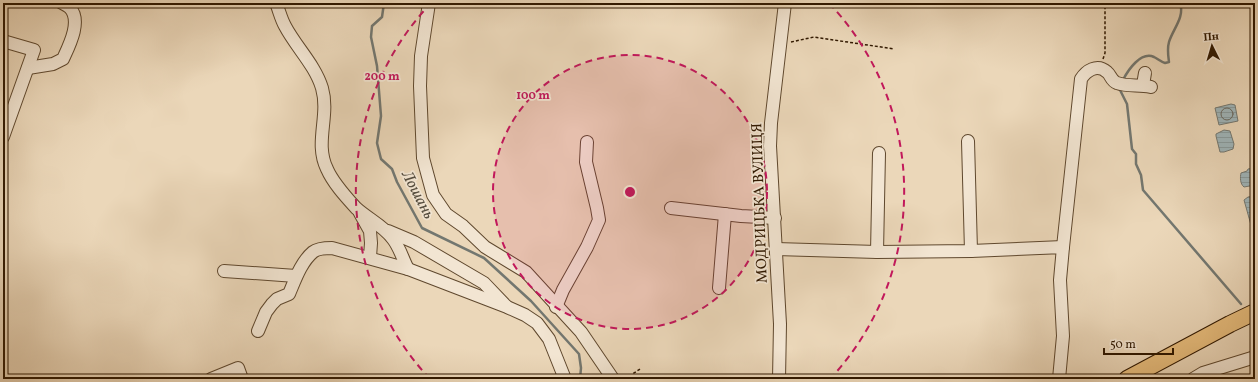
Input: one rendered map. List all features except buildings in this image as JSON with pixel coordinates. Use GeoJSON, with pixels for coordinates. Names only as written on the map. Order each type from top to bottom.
{"type":"FeatureCollection","features":[{"type":"Feature","properties":{"kind":"main road"},"geometry":{"type":"LineString","coordinates":[[1127,379],[1255,312]]}},
{"type":"Feature","properties":{"kind":"street"},"geometry":{"type":"LineString","coordinates":[[28,68],[53,64],[63,59],[73,35],[75,21],[71,8],[62,3]]}},
{"type":"Feature","properties":{"kind":"street"},"geometry":{"type":"LineString","coordinates":[[276,3],[284,26],[308,59],[322,87],[325,116],[321,143],[322,157],[327,170],[336,184],[356,208],[370,231],[370,258]]}},
{"type":"Feature","properties":{"kind":"street"},"geometry":{"type":"LineString","coordinates":[[429,3],[421,56],[420,93],[423,158],[433,195],[446,214],[463,226],[485,246],[526,272],[556,307],[581,332],[612,379]]}},
{"type":"Feature","properties":{"kind":"street","name":"МОДРИЦЬКА ВУЛИЦЯ"},"geometry":{"type":"LineString","coordinates":[[779,379],[780,324],[770,123],[785,3]]}},
{"type":"Feature","properties":{"kind":"street"},"geometry":{"type":"LineString","coordinates":[[3,41],[34,50],[3,137]]}},
{"type":"Feature","properties":{"kind":"street"},"geometry":{"type":"LineString","coordinates":[[1059,379],[1063,336],[1060,280],[1062,247],[1081,80],[1084,74],[1088,71],[1099,68],[1106,71],[1111,79],[1118,84],[1146,81]]}},
{"type":"Feature","properties":{"kind":"street"},"geometry":{"type":"LineString","coordinates":[[968,141],[971,251]]}},
{"type":"Feature","properties":{"kind":"street"},"geometry":{"type":"LineString","coordinates":[[556,307],[563,290],[587,247],[599,220],[586,162],[587,142]]}},
{"type":"Feature","properties":{"kind":"street"},"geometry":{"type":"LineString","coordinates":[[878,252],[879,153]]}},
{"type":"Feature","properties":{"kind":"street"},"geometry":{"type":"LineString","coordinates":[[356,208],[384,229],[393,239],[408,269]]}},
{"type":"Feature","properties":{"kind":"street"},"geometry":{"type":"LineString","coordinates":[[671,208],[775,218]]}},
{"type":"Feature","properties":{"kind":"street"},"geometry":{"type":"LineString","coordinates":[[719,288],[725,214]]}},
{"type":"Feature","properties":{"kind":"street"},"geometry":{"type":"LineString","coordinates":[[384,229],[414,242],[484,283],[507,307]]}},
{"type":"Feature","properties":{"kind":"street"},"geometry":{"type":"LineString","coordinates":[[776,249],[878,252],[971,251],[1062,247]]}},
{"type":"Feature","properties":{"kind":"street"},"geometry":{"type":"LineString","coordinates":[[258,331],[266,312],[277,299],[289,294],[296,276],[314,252],[324,248],[332,248],[408,269],[525,315],[537,323],[549,339],[565,379]]}},
{"type":"Feature","properties":{"kind":"street"},"geometry":{"type":"LineString","coordinates":[[224,271],[296,276]]}},
{"type":"Feature","properties":{"kind":"street"},"geometry":{"type":"LineString","coordinates":[[1193,379],[1203,373],[1255,357]]}},
{"type":"Feature","properties":{"kind":"street"},"geometry":{"type":"LineString","coordinates":[[211,379],[238,368],[242,379]]}},
{"type":"Feature","properties":{"kind":"path"},"geometry":{"type":"LineString","coordinates":[[1099,68],[1105,53],[1105,3]]}},
{"type":"Feature","properties":{"kind":"path"},"geometry":{"type":"LineString","coordinates":[[780,45],[814,37],[894,49]]}},
{"type":"Feature","properties":{"kind":"path"},"geometry":{"type":"LineString","coordinates":[[625,379],[640,369]]}},
{"type":"Feature","properties":{"kind":"water"},"geometry":{"type":"Polygon","coordinates":[[[1231,104],[1235,105],[1238,121],[1219,125],[1215,108],[1231,104]]]}},
{"type":"Feature","properties":{"kind":"water"},"geometry":{"type":"Polygon","coordinates":[[[1224,130],[1230,131],[1234,144],[1233,149],[1220,152],[1216,134],[1224,130]]]}},
{"type":"Feature","properties":{"kind":"water"},"geometry":{"type":"Polygon","coordinates":[[[1255,168],[1255,185],[1244,187],[1240,178],[1241,173],[1247,171],[1248,169],[1255,168]]]}},
{"type":"Feature","properties":{"kind":"water"},"geometry":{"type":"Polygon","coordinates":[[[1255,196],[1255,225],[1251,225],[1244,200],[1248,197],[1255,196]]]}},
{"type":"Feature","properties":{"kind":"waterway","name":"Лошань"},"geometry":{"type":"LineString","coordinates":[[384,3],[382,17],[372,26],[371,37],[377,66],[381,116],[377,143],[381,159],[392,169],[397,182],[422,228],[484,258],[531,301],[579,354],[581,368],[580,379]]}},
{"type":"Feature","properties":{"kind":"waterway"},"geometry":{"type":"LineString","coordinates":[[1123,80],[1128,71],[1136,62],[1144,57],[1149,56],[1165,63],[1169,62],[1168,45],[1180,18],[1180,3]]}},
{"type":"Feature","properties":{"kind":"waterway"},"geometry":{"type":"LineString","coordinates":[[1120,90],[1127,104],[1132,149],[1136,154],[1136,164],[1141,175],[1143,190],[1241,304]]}}]}
